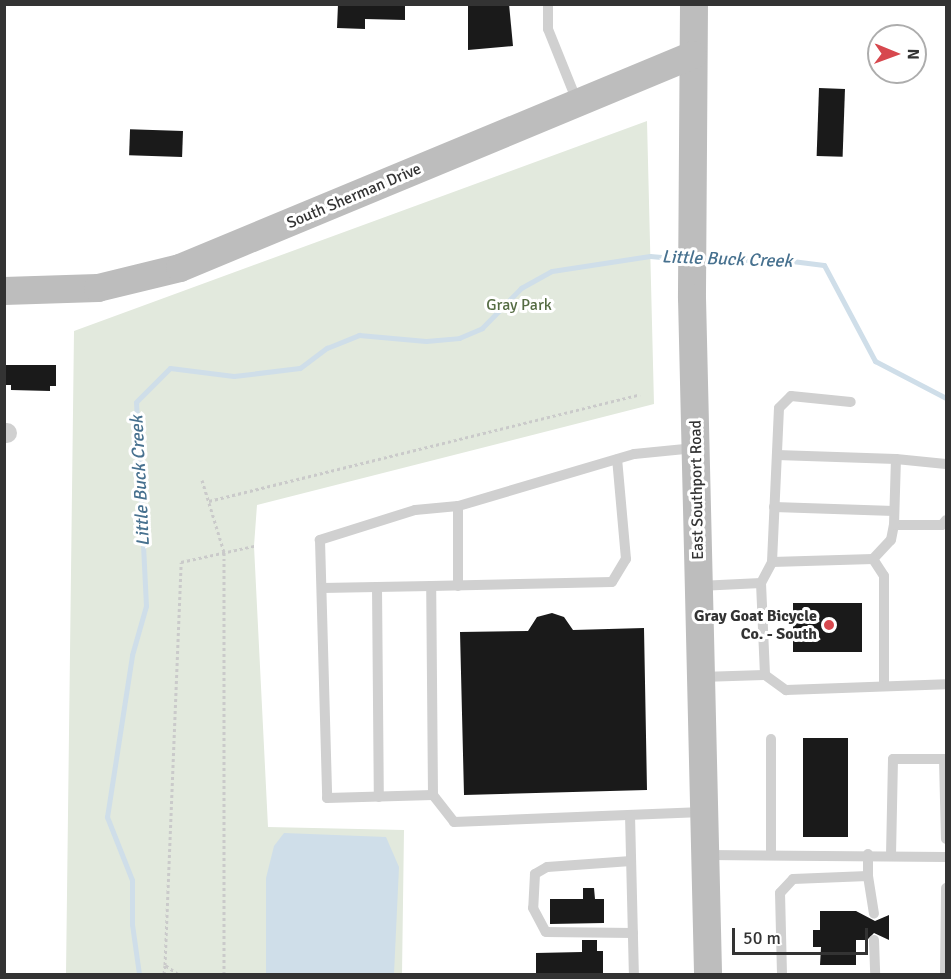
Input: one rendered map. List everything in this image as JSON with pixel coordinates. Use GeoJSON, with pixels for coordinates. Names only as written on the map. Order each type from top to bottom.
{"type":"FeatureCollection","features":[{"type":"Feature","properties":{"kind":"main road","name":"East Southport Road"},"geometry":{"type":"LineString","coordinates":[[694,4],[692,298],[708,975]]}},
{"type":"Feature","properties":{"kind":"main road","name":"South Sherman Drive"},"geometry":{"type":"LineString","coordinates":[[4,291],[98,288],[180,268],[693,55]]}},
{"type":"Feature","properties":{"kind":"lane"},"geometry":{"type":"LineString","coordinates":[[548,4],[548,29],[578,103]]}},
{"type":"Feature","properties":{"kind":"lane"},"geometry":{"type":"LineString","coordinates":[[765,675],[761,583],[772,562],[779,408],[791,396],[851,402]]}},
{"type":"Feature","properties":{"kind":"lane"},"geometry":{"type":"LineString","coordinates":[[433,795],[327,798],[320,540],[415,510],[458,506],[617,459],[696,448]]}},
{"type":"Feature","properties":{"kind":"lane"},"geometry":{"type":"LineString","coordinates":[[777,455],[896,459],[946,464]]}},
{"type":"Feature","properties":{"kind":"lane"},"geometry":{"type":"LineString","coordinates":[[322,588],[612,582],[626,559],[617,459]]}},
{"type":"Feature","properties":{"kind":"lane"},"geometry":{"type":"LineString","coordinates":[[772,562],[873,559],[891,540],[894,525],[896,459]]}},
{"type":"Feature","properties":{"kind":"lane"},"geometry":{"type":"LineString","coordinates":[[458,506],[458,586]]}},
{"type":"Feature","properties":{"kind":"lane"},"geometry":{"type":"LineString","coordinates":[[774,507],[894,511]]}},
{"type":"Feature","properties":{"kind":"lane"},"geometry":{"type":"LineString","coordinates":[[894,525],[942,525],[946,520]]}},
{"type":"Feature","properties":{"kind":"lane"},"geometry":{"type":"LineString","coordinates":[[873,559],[884,576],[884,686]]}},
{"type":"Feature","properties":{"kind":"lane"},"geometry":{"type":"LineString","coordinates":[[699,586],[761,583]]}},
{"type":"Feature","properties":{"kind":"lane"},"geometry":{"type":"LineString","coordinates":[[431,586],[433,795],[454,822],[703,812]]}},
{"type":"Feature","properties":{"kind":"lane"},"geometry":{"type":"LineString","coordinates":[[377,587],[379,797]]}},
{"type":"Feature","properties":{"kind":"lane"},"geometry":{"type":"LineString","coordinates":[[701,677],[765,675],[786,690],[946,684]]}},
{"type":"Feature","properties":{"kind":"lane"},"geometry":{"type":"LineString","coordinates":[[771,739],[771,855]]}},
{"type":"Feature","properties":{"kind":"lane"},"geometry":{"type":"LineString","coordinates":[[891,855],[893,759],[944,759],[946,838]]}},
{"type":"Feature","properties":{"kind":"lane"},"geometry":{"type":"LineString","coordinates":[[630,815],[634,975]]}},
{"type":"Feature","properties":{"kind":"lane"},"geometry":{"type":"LineString","coordinates":[[705,855],[891,855],[946,858]]}},
{"type":"Feature","properties":{"kind":"lane"},"geometry":{"type":"LineString","coordinates":[[868,855],[868,876],[874,914]]}},
{"type":"Feature","properties":{"kind":"lane"},"geometry":{"type":"LineString","coordinates":[[631,861],[547,867],[535,874],[532,908],[546,932],[633,933]]}},
{"type":"Feature","properties":{"kind":"lane"},"geometry":{"type":"LineString","coordinates":[[782,975],[780,893],[793,879],[868,876]]}},
{"type":"Feature","properties":{"kind":"lane"},"geometry":{"type":"LineString","coordinates":[[945,975],[946,888]]}},
{"type":"Feature","properties":{"kind":"lane"},"geometry":{"type":"LineString","coordinates":[[874,940],[875,975]]}},
{"type":"Feature","properties":{"kind":"path"},"geometry":{"type":"LineString","coordinates":[[208,501],[640,394]]}},
{"type":"Feature","properties":{"kind":"path"},"geometry":{"type":"LineString","coordinates":[[202,480],[224,552],[224,975]]}},
{"type":"Feature","properties":{"kind":"path"},"geometry":{"type":"LineString","coordinates":[[164,975],[181,562],[254,546]]}},
{"type":"Feature","properties":{"kind":"path"},"geometry":{"type":"LineString","coordinates":[[165,965],[178,975]]}},
{"type":"Feature","properties":{"kind":"green space","name":"Gray Park"},"geometry":{"type":"Polygon","coordinates":[[[647,121],[654,404],[257,505],[254,546],[268,827],[404,830],[402,974],[66,974],[74,331],[647,121]]]}},
{"type":"Feature","properties":{"kind":"shaded area"},"geometry":{"type":"Polygon","coordinates":[[[284,833],[386,837],[399,867],[394,974],[266,974],[266,878],[274,846],[284,833]]]}},
{"type":"Feature","properties":{"kind":"building"},"geometry":{"type":"Polygon","coordinates":[[[338,4],[405,4],[405,20],[365,19],[365,29],[337,28],[338,4]]]}},
{"type":"Feature","properties":{"kind":"building"},"geometry":{"type":"Polygon","coordinates":[[[468,4],[509,4],[513,46],[468,50],[468,4]]]}},
{"type":"Feature","properties":{"kind":"building"},"geometry":{"type":"Polygon","coordinates":[[[819,88],[845,89],[843,157],[817,156],[819,88]]]}},
{"type":"Feature","properties":{"kind":"building"},"geometry":{"type":"Polygon","coordinates":[[[130,129],[183,131],[182,157],[129,155],[130,129]]]}},
{"type":"Feature","properties":{"kind":"building"},"geometry":{"type":"Polygon","coordinates":[[[4,365],[56,365],[56,386],[50,386],[50,391],[11,390],[11,385],[4,385],[4,365]]]}},
{"type":"Feature","properties":{"kind":"building"},"geometry":{"type":"Polygon","coordinates":[[[793,603],[862,603],[862,652],[793,652],[793,603]]]}},
{"type":"Feature","properties":{"kind":"building"},"geometry":{"type":"Polygon","coordinates":[[[552,613],[564,617],[573,630],[644,628],[647,790],[464,795],[460,632],[528,631],[537,617],[552,613]]]}},
{"type":"Feature","properties":{"kind":"building"},"geometry":{"type":"Polygon","coordinates":[[[803,738],[848,738],[848,837],[803,837],[803,738]]]}},
{"type":"Feature","properties":{"kind":"building"},"geometry":{"type":"Polygon","coordinates":[[[583,888],[594,888],[595,899],[604,899],[604,923],[550,924],[550,899],[583,899],[583,888]]]}},
{"type":"Feature","properties":{"kind":"building"},"geometry":{"type":"Polygon","coordinates":[[[820,911],[856,911],[875,921],[889,915],[889,940],[874,933],[867,940],[856,940],[856,965],[820,965],[821,947],[813,947],[813,930],[820,930],[820,911]]]}},
{"type":"Feature","properties":{"kind":"building"},"geometry":{"type":"Polygon","coordinates":[[[582,940],[597,940],[597,951],[603,951],[603,975],[536,975],[536,953],[582,952],[582,940]]]}},
{"type":"Feature","properties":{"kind":"waterway","name":"Little Buck Creek"},"geometry":{"type":"LineString","coordinates":[[139,974],[132,924],[132,880],[107,817],[132,655],[146,606],[136,402],[170,368],[234,376],[300,368],[327,348],[359,335],[426,341],[459,338],[482,328],[521,288],[552,271],[650,256],[684,259]]}},
{"type":"Feature","properties":{"kind":"waterway","name":"Little Buck Creek"},"geometry":{"type":"LineString","coordinates":[[700,260],[784,260],[824,265],[875,361],[946,398]]}},
{"type":"Feature","properties":{"kind":"place","name":"Gray Goat Bicycle Co. - South"},"geometry":{"type":"Point","coordinates":[829,625]}}]}
